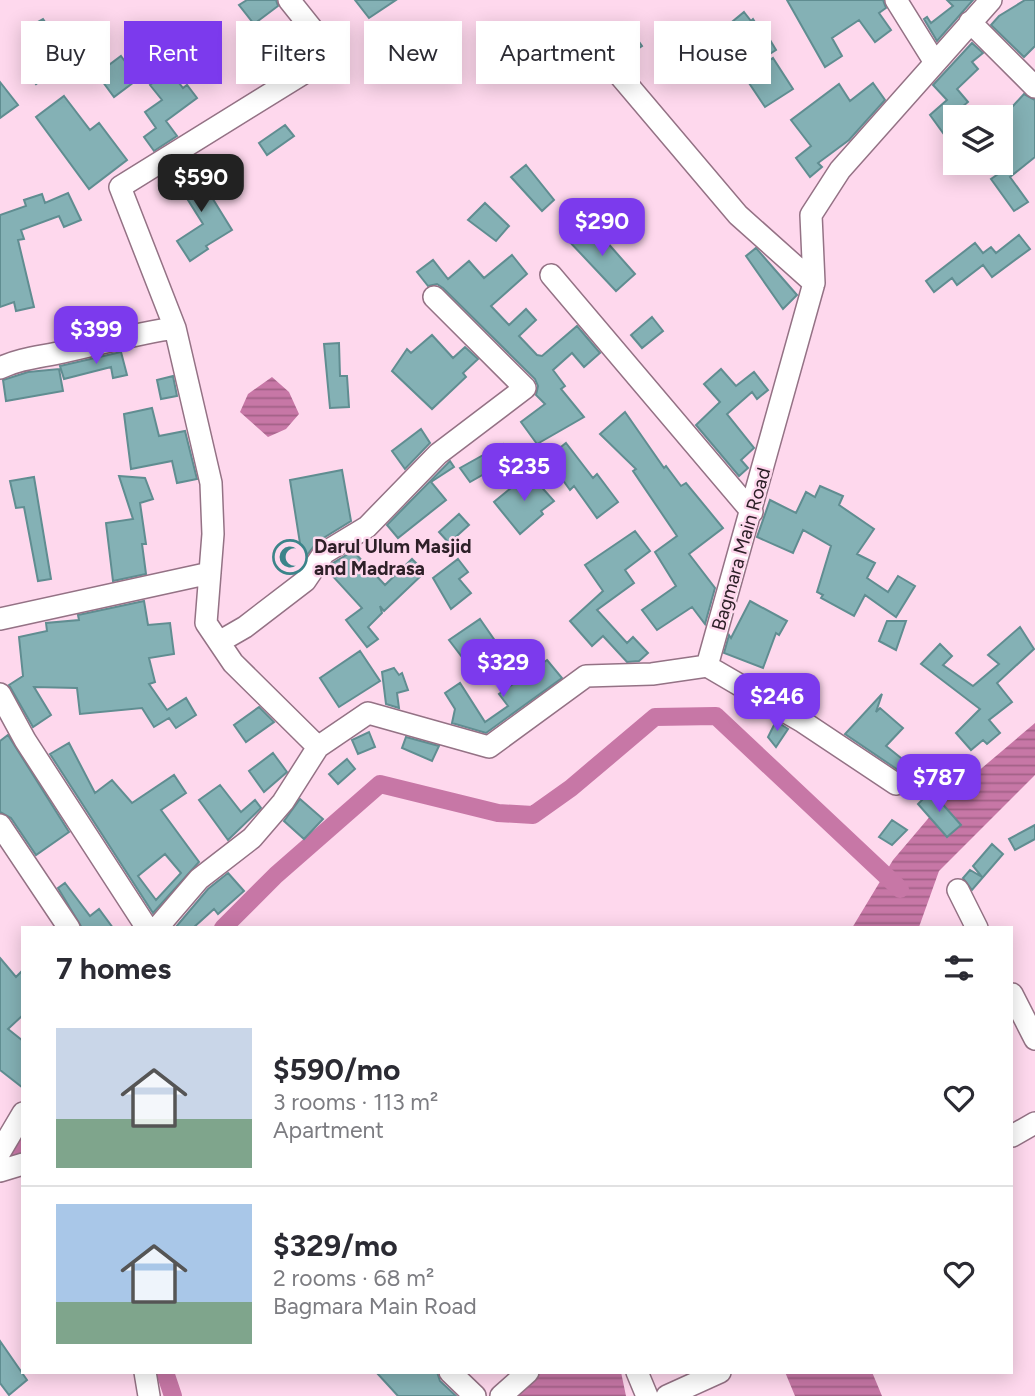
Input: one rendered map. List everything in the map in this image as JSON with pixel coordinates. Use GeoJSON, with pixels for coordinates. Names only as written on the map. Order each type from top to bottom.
{"type":"FeatureCollection","features":[{"type":"Feature","properties":{"kind":"street"},"geometry":{"type":"LineString","coordinates":[[289,0],[333,55],[120,187],[175,328],[211,483],[213,534],[206,623],[233,663],[318,747]]}},
{"type":"Feature","properties":{"kind":"street"},"geometry":{"type":"LineString","coordinates":[[896,0],[934,61]]}},
{"type":"Feature","properties":{"kind":"street","name":"Bagmara Main Road"},"geometry":{"type":"LineString","coordinates":[[707,666],[814,283],[811,215],[839,170],[990,0]]}},
{"type":"Feature","properties":{"kind":"street"},"geometry":{"type":"LineString","coordinates":[[970,22],[1035,87]]}},
{"type":"Feature","properties":{"kind":"street"},"geometry":{"type":"LineString","coordinates":[[627,84],[738,215],[814,283]]}},
{"type":"Feature","properties":{"kind":"street"},"geometry":{"type":"LineString","coordinates":[[551,275],[752,512]]}},
{"type":"Feature","properties":{"kind":"street"},"geometry":{"type":"LineString","coordinates":[[219,642],[245,627],[304,581],[324,553],[367,527],[438,454],[525,388],[434,298]]}},
{"type":"Feature","properties":{"kind":"street"},"geometry":{"type":"LineString","coordinates":[[0,368],[16,360],[60,353],[123,335],[175,328]]}},
{"type":"Feature","properties":{"kind":"street"},"geometry":{"type":"LineString","coordinates":[[0,619],[210,573]]}},
{"type":"Feature","properties":{"kind":"street"},"geometry":{"type":"LineString","coordinates":[[159,926],[199,879],[252,838],[283,802],[318,747],[368,713],[489,747],[586,676],[652,674],[707,666],[803,722],[896,784]]}},
{"type":"Feature","properties":{"kind":"street"},"geometry":{"type":"LineString","coordinates":[[0,694],[24,740],[146,926]]}},
{"type":"Feature","properties":{"kind":"street"},"geometry":{"type":"LineString","coordinates":[[0,825],[68,926]]}},
{"type":"Feature","properties":{"kind":"street"},"geometry":{"type":"LineString","coordinates":[[958,890],[976,926]]}},
{"type":"Feature","properties":{"kind":"street"},"geometry":{"type":"LineString","coordinates":[[1013,996],[1035,1040]]}},
{"type":"Feature","properties":{"kind":"street"},"geometry":{"type":"LineString","coordinates":[[0,1152],[14,1119]]}},
{"type":"Feature","properties":{"kind":"street"},"geometry":{"type":"LineString","coordinates":[[1013,1135],[1035,1123]]}},
{"type":"Feature","properties":{"kind":"street"},"geometry":{"type":"LineString","coordinates":[[0,1171],[21,1165]]}},
{"type":"Feature","properties":{"kind":"street"},"geometry":{"type":"LineString","coordinates":[[145,1374],[149,1396]]}},
{"type":"Feature","properties":{"kind":"street"},"geometry":{"type":"LineString","coordinates":[[452,1374],[475,1396]]}},
{"type":"Feature","properties":{"kind":"street"},"geometry":{"type":"LineString","coordinates":[[501,1396],[526,1374]]}},
{"type":"Feature","properties":{"kind":"street"},"geometry":{"type":"LineString","coordinates":[[638,1374],[646,1396]]}},
{"type":"Feature","properties":{"kind":"street"},"geometry":{"type":"LineString","coordinates":[[667,1396],[716,1374]]}},
{"type":"Feature","properties":{"kind":"shaded area"},"geometry":{"type":"Polygon","coordinates":[[[272,377],[289,392],[299,414],[286,429],[268,437],[240,412],[248,394],[272,377]]]}},
{"type":"Feature","properties":{"kind":"shaded area"},"geometry":{"type":"Polygon","coordinates":[[[1035,723],[1035,775],[939,871],[919,926],[853,926],[893,860],[943,801],[1035,723]]]}},
{"type":"Feature","properties":{"kind":"shaded area"},"geometry":{"type":"Polygon","coordinates":[[[532,1374],[621,1374],[626,1396],[507,1396],[532,1374]]]}},
{"type":"Feature","properties":{"kind":"shaded area"},"geometry":{"type":"Polygon","coordinates":[[[786,1374],[873,1374],[882,1396],[795,1396],[786,1374]]]}},
{"type":"Feature","properties":{"kind":"building"},"geometry":{"type":"Polygon","coordinates":[[[247,0],[276,0],[278,6],[258,21],[252,21],[239,5],[247,0]]]}},
{"type":"Feature","properties":{"kind":"building"},"geometry":{"type":"Polygon","coordinates":[[[355,0],[396,0],[369,18],[355,0]]]}},
{"type":"Feature","properties":{"kind":"building"},"geometry":{"type":"Polygon","coordinates":[[[787,0],[883,0],[886,8],[879,13],[891,30],[875,42],[859,20],[832,38],[842,56],[825,67],[787,0]]]}},
{"type":"Feature","properties":{"kind":"building"},"geometry":{"type":"Polygon","coordinates":[[[947,0],[973,0],[937,41],[924,19],[927,17],[931,23],[953,6],[947,0]]]}},
{"type":"Feature","properties":{"kind":"building"},"geometry":{"type":"Polygon","coordinates":[[[1025,0],[1035,0],[1035,46],[1024,57],[991,25],[999,16],[1025,0]]]}},
{"type":"Feature","properties":{"kind":"building"},"geometry":{"type":"Polygon","coordinates":[[[744,12],[751,21],[733,21],[744,12]]]}},
{"type":"Feature","properties":{"kind":"building"},"geometry":{"type":"Polygon","coordinates":[[[972,43],[983,53],[972,62],[978,69],[957,89],[968,102],[964,105],[943,105],[943,133],[930,115],[947,100],[933,85],[972,43]]]}},
{"type":"Feature","properties":{"kind":"building"},"geometry":{"type":"Polygon","coordinates":[[[121,56],[124,60],[124,84],[131,84],[114,97],[104,84],[110,84],[110,64],[121,56]]]}},
{"type":"Feature","properties":{"kind":"building"},"geometry":{"type":"Polygon","coordinates":[[[773,58],[793,89],[765,107],[750,84],[771,84],[773,58]]]}},
{"type":"Feature","properties":{"kind":"building"},"geometry":{"type":"Polygon","coordinates":[[[0,82],[18,105],[0,118],[0,82]]]}},
{"type":"Feature","properties":{"kind":"building"},"geometry":{"type":"Polygon","coordinates":[[[873,83],[885,100],[849,140],[818,163],[822,167],[810,177],[796,158],[811,146],[791,120],[839,84],[850,101],[873,83]]]}},
{"type":"Feature","properties":{"kind":"building"},"geometry":{"type":"Polygon","coordinates":[[[180,84],[183,88],[187,85],[197,98],[166,121],[177,136],[154,151],[144,137],[156,128],[145,112],[162,100],[150,85],[180,84]]]}},
{"type":"Feature","properties":{"kind":"building"},"geometry":{"type":"Polygon","coordinates":[[[1024,94],[1035,100],[1035,157],[1013,175],[1013,106],[1024,94]]]}},
{"type":"Feature","properties":{"kind":"building"},"geometry":{"type":"Polygon","coordinates":[[[64,96],[90,130],[99,123],[127,160],[89,189],[36,117],[64,96]]]}},
{"type":"Feature","properties":{"kind":"building"},"geometry":{"type":"Polygon","coordinates":[[[285,125],[294,136],[267,155],[259,143],[285,125]]]}},
{"type":"Feature","properties":{"kind":"building"},"geometry":{"type":"Polygon","coordinates":[[[193,160],[207,181],[203,183],[232,230],[206,246],[208,249],[190,261],[177,241],[203,224],[188,200],[193,197],[177,170],[193,160]]]}},
{"type":"Feature","properties":{"kind":"building"},"geometry":{"type":"Polygon","coordinates":[[[526,165],[554,200],[542,211],[511,177],[526,165]]]}},
{"type":"Feature","properties":{"kind":"building"},"geometry":{"type":"Polygon","coordinates":[[[997,175],[1012,175],[1010,177],[1028,202],[1014,211],[991,179],[997,175]]]}},
{"type":"Feature","properties":{"kind":"building"},"geometry":{"type":"Polygon","coordinates":[[[68,193],[81,220],[64,227],[59,216],[21,230],[24,239],[18,240],[34,307],[16,311],[14,302],[0,307],[0,215],[26,206],[24,200],[42,194],[45,203],[68,193]]]}},
{"type":"Feature","properties":{"kind":"building"},"geometry":{"type":"Polygon","coordinates":[[[485,203],[509,226],[496,241],[468,220],[485,203]]]}},
{"type":"Feature","properties":{"kind":"building"},"geometry":{"type":"Polygon","coordinates":[[[585,225],[600,244],[605,240],[635,274],[616,291],[567,239],[585,225]]]}},
{"type":"Feature","properties":{"kind":"building"},"geometry":{"type":"Polygon","coordinates":[[[1019,235],[1030,249],[992,277],[983,265],[957,285],[952,278],[934,292],[926,281],[975,243],[983,253],[991,247],[996,253],[1019,235]]]}},
{"type":"Feature","properties":{"kind":"building"},"geometry":{"type":"Polygon","coordinates":[[[756,248],[797,295],[783,309],[746,256],[756,248]]]}},
{"type":"Feature","properties":{"kind":"building"},"geometry":{"type":"Polygon","coordinates":[[[512,255],[527,274],[491,306],[509,325],[526,309],[536,320],[519,336],[537,355],[542,356],[577,326],[600,353],[584,367],[572,353],[553,370],[565,386],[561,389],[584,417],[537,444],[521,422],[545,404],[536,395],[538,386],[535,379],[443,288],[437,284],[428,286],[417,272],[433,260],[448,279],[469,261],[484,278],[512,255]]]}},
{"type":"Feature","properties":{"kind":"building"},"geometry":{"type":"Polygon","coordinates":[[[652,317],[663,331],[642,348],[631,335],[652,317]]]}},
{"type":"Feature","properties":{"kind":"building"},"geometry":{"type":"Polygon","coordinates":[[[432,335],[453,358],[465,347],[478,359],[463,373],[466,377],[432,409],[392,371],[407,349],[411,353],[432,335]]]}},
{"type":"Feature","properties":{"kind":"building"},"geometry":{"type":"Polygon","coordinates":[[[339,343],[340,376],[347,376],[349,407],[330,408],[324,344],[339,343]]]}},
{"type":"Feature","properties":{"kind":"building"},"geometry":{"type":"Polygon","coordinates":[[[121,352],[127,375],[113,378],[111,367],[64,379],[60,366],[121,352]]]}},
{"type":"Feature","properties":{"kind":"building"},"geometry":{"type":"Polygon","coordinates":[[[59,369],[63,391],[6,401],[3,380],[28,372],[59,369]]]}},
{"type":"Feature","properties":{"kind":"building"},"geometry":{"type":"Polygon","coordinates":[[[721,369],[736,386],[754,372],[768,390],[757,399],[752,392],[727,414],[754,448],[741,460],[748,468],[739,476],[696,425],[720,402],[704,384],[721,369]]]}},
{"type":"Feature","properties":{"kind":"building"},"geometry":{"type":"Polygon","coordinates":[[[173,376],[177,396],[161,399],[157,380],[173,376]]]}},
{"type":"Feature","properties":{"kind":"building"},"geometry":{"type":"Polygon","coordinates":[[[152,408],[159,436],[185,431],[197,479],[177,483],[172,461],[131,469],[124,414],[152,408]]]}},
{"type":"Feature","properties":{"kind":"building"},"geometry":{"type":"Polygon","coordinates":[[[625,412],[664,468],[666,466],[681,486],[686,483],[723,528],[689,554],[715,588],[705,624],[692,607],[657,630],[642,610],[676,586],[655,552],[677,536],[633,471],[636,469],[600,434],[625,412]]]}},
{"type":"Feature","properties":{"kind":"building"},"geometry":{"type":"Polygon","coordinates":[[[421,429],[430,443],[405,469],[392,451],[421,429]]]}},
{"type":"Feature","properties":{"kind":"building"},"geometry":{"type":"Polygon","coordinates":[[[566,443],[593,478],[597,474],[618,502],[597,518],[574,486],[570,490],[547,458],[566,443]]]}},
{"type":"Feature","properties":{"kind":"building"},"geometry":{"type":"Polygon","coordinates":[[[503,444],[514,457],[470,482],[460,468],[503,444]]]}},
{"type":"Feature","properties":{"kind":"building"},"geometry":{"type":"Polygon","coordinates":[[[450,461],[454,467],[431,482],[446,500],[398,538],[387,525],[450,461]]]}},
{"type":"Feature","properties":{"kind":"building"},"geometry":{"type":"Polygon","coordinates":[[[342,470],[351,521],[317,542],[307,555],[302,556],[290,480],[342,470]]]}},
{"type":"Feature","properties":{"kind":"building"},"geometry":{"type":"Polygon","coordinates":[[[529,473],[554,501],[520,534],[494,502],[529,473]]]}},
{"type":"Feature","properties":{"kind":"building"},"geometry":{"type":"Polygon","coordinates":[[[119,476],[145,478],[153,499],[140,503],[146,544],[142,544],[146,574],[113,581],[106,523],[133,519],[119,476]]]}},
{"type":"Feature","properties":{"kind":"building"},"geometry":{"type":"Polygon","coordinates":[[[34,477],[51,579],[38,581],[24,507],[16,508],[10,481],[34,477]]]}},
{"type":"Feature","properties":{"kind":"building"},"geometry":{"type":"Polygon","coordinates":[[[820,486],[843,496],[839,505],[874,529],[857,554],[875,563],[867,578],[888,592],[898,576],[915,586],[896,617],[865,595],[854,616],[821,598],[823,595],[817,592],[831,546],[803,530],[793,553],[757,537],[770,500],[796,513],[806,492],[815,497],[820,486]]]}},
{"type":"Feature","properties":{"kind":"building"},"geometry":{"type":"Polygon","coordinates":[[[459,514],[469,525],[449,543],[439,532],[459,514]]]}},
{"type":"Feature","properties":{"kind":"building"},"geometry":{"type":"Polygon","coordinates":[[[635,531],[650,551],[625,570],[634,583],[597,610],[627,643],[633,637],[648,653],[639,661],[627,662],[603,636],[592,646],[570,621],[603,591],[585,565],[635,531]]]}},
{"type":"Feature","properties":{"kind":"building"},"geometry":{"type":"Polygon","coordinates":[[[353,551],[385,585],[412,559],[425,572],[384,611],[380,606],[382,613],[368,627],[378,639],[367,647],[346,620],[362,608],[328,571],[333,563],[353,551]]]}},
{"type":"Feature","properties":{"kind":"building"},"geometry":{"type":"Polygon","coordinates":[[[458,559],[468,572],[459,579],[471,593],[451,609],[433,578],[458,559]]]}},
{"type":"Feature","properties":{"kind":"building"},"geometry":{"type":"Polygon","coordinates":[[[144,601],[148,625],[170,623],[174,654],[149,658],[155,682],[149,684],[167,710],[186,698],[196,715],[176,728],[169,718],[154,727],[142,708],[80,714],[77,688],[34,687],[51,715],[33,727],[9,685],[23,676],[19,637],[47,631],[46,623],[79,620],[78,615],[144,601]]]}},
{"type":"Feature","properties":{"kind":"building"},"geometry":{"type":"Polygon","coordinates":[[[750,601],[787,621],[779,635],[776,633],[763,668],[724,653],[729,635],[731,638],[750,601]]]}},
{"type":"Feature","properties":{"kind":"building"},"geometry":{"type":"Polygon","coordinates":[[[480,619],[507,658],[491,669],[489,664],[475,674],[449,640],[480,619]]]}},
{"type":"Feature","properties":{"kind":"building"},"geometry":{"type":"Polygon","coordinates":[[[887,621],[906,621],[896,650],[879,641],[887,621]]]}},
{"type":"Feature","properties":{"kind":"building"},"geometry":{"type":"Polygon","coordinates":[[[1020,627],[1034,649],[997,683],[1012,702],[989,720],[1000,733],[987,744],[983,740],[971,750],[956,733],[980,709],[921,664],[940,644],[952,656],[943,665],[973,686],[999,664],[988,655],[1020,627]]]}},
{"type":"Feature","properties":{"kind":"building"},"geometry":{"type":"Polygon","coordinates":[[[360,651],[380,681],[339,707],[320,678],[360,651]]]}},
{"type":"Feature","properties":{"kind":"building"},"geometry":{"type":"Polygon","coordinates":[[[547,660],[562,678],[486,733],[452,723],[455,709],[445,693],[460,683],[485,722],[508,706],[499,694],[547,660]]]}},
{"type":"Feature","properties":{"kind":"building"},"geometry":{"type":"Polygon","coordinates":[[[394,668],[399,675],[402,673],[408,690],[397,693],[399,708],[386,704],[382,672],[394,668]]]}},
{"type":"Feature","properties":{"kind":"building"},"geometry":{"type":"Polygon","coordinates":[[[882,694],[876,712],[880,708],[903,728],[886,746],[911,766],[904,774],[845,734],[882,694]]]}},
{"type":"Feature","properties":{"kind":"building"},"geometry":{"type":"Polygon","coordinates":[[[259,707],[274,722],[246,742],[234,725],[259,707]]]}},
{"type":"Feature","properties":{"kind":"building"},"geometry":{"type":"Polygon","coordinates":[[[776,721],[788,729],[776,747],[768,737],[776,721]]]}},
{"type":"Feature","properties":{"kind":"building"},"geometry":{"type":"Polygon","coordinates":[[[369,732],[375,747],[358,754],[352,740],[369,732]]]}},
{"type":"Feature","properties":{"kind":"building"},"geometry":{"type":"Polygon","coordinates":[[[8,735],[69,832],[36,855],[11,818],[0,812],[0,741],[8,735]]]}},
{"type":"Feature","properties":{"kind":"building"},"geometry":{"type":"Polygon","coordinates":[[[406,737],[439,746],[432,761],[402,748],[406,737]]]}},
{"type":"Feature","properties":{"kind":"building"},"geometry":{"type":"Polygon","coordinates":[[[69,743],[95,793],[112,780],[132,803],[174,775],[186,793],[161,810],[199,862],[153,913],[50,754],[69,743]],[[165,854],[138,876],[156,900],[181,873],[165,854]]]}},
{"type":"Feature","properties":{"kind":"building"},"geometry":{"type":"Polygon","coordinates":[[[273,753],[287,772],[264,792],[249,771],[273,753]]]}},
{"type":"Feature","properties":{"kind":"building"},"geometry":{"type":"Polygon","coordinates":[[[347,759],[355,769],[338,784],[329,774],[347,759]]]}},
{"type":"Feature","properties":{"kind":"building"},"geometry":{"type":"Polygon","coordinates":[[[220,785],[241,812],[255,800],[261,808],[228,840],[199,800],[220,785]]]}},
{"type":"Feature","properties":{"kind":"building"},"geometry":{"type":"Polygon","coordinates":[[[931,791],[961,825],[947,837],[918,804],[931,791]]]}},
{"type":"Feature","properties":{"kind":"building"},"geometry":{"type":"Polygon","coordinates":[[[300,799],[323,819],[304,839],[284,821],[300,799]]]}},
{"type":"Feature","properties":{"kind":"building"},"geometry":{"type":"Polygon","coordinates":[[[892,820],[907,830],[892,845],[879,837],[892,820]]]}},
{"type":"Feature","properties":{"kind":"building"},"geometry":{"type":"Polygon","coordinates":[[[1035,825],[1035,839],[1015,850],[1009,839],[1035,825]]]}},
{"type":"Feature","properties":{"kind":"building"},"geometry":{"type":"Polygon","coordinates":[[[992,844],[1003,854],[972,890],[963,878],[970,870],[982,877],[973,866],[992,844]]]}},
{"type":"Feature","properties":{"kind":"building"},"geometry":{"type":"Polygon","coordinates":[[[228,873],[244,891],[218,914],[214,909],[195,926],[177,926],[208,889],[228,873]]]}},
{"type":"Feature","properties":{"kind":"building"},"geometry":{"type":"Polygon","coordinates":[[[65,883],[90,916],[99,909],[112,926],[81,926],[58,888],[65,883]]]}},
{"type":"Feature","properties":{"kind":"building"},"geometry":{"type":"Polygon","coordinates":[[[0,958],[16,977],[21,972],[21,1017],[8,1029],[21,1039],[21,1086],[0,1070],[0,958]]]}},
{"type":"Feature","properties":{"kind":"building"},"geometry":{"type":"Polygon","coordinates":[[[0,1341],[27,1380],[9,1395],[0,1383],[0,1341]]]}},
{"type":"Feature","properties":{"kind":"building"},"geometry":{"type":"Polygon","coordinates":[[[378,1374],[438,1374],[440,1381],[456,1396],[398,1396],[378,1374]]]}},
{"type":"Feature","properties":{"kind":"waterway"},"geometry":{"type":"LineString","coordinates":[[225,926],[276,875],[380,784],[498,813],[533,815],[571,788],[655,717],[716,716],[900,889]]}},
{"type":"Feature","properties":{"kind":"waterway"},"geometry":{"type":"LineString","coordinates":[[0,1142],[21,1148]]}},
{"type":"Feature","properties":{"kind":"waterway"},"geometry":{"type":"LineString","coordinates":[[166,1374],[173,1396]]}},
{"type":"Feature","properties":{"kind":"place","name":"Darul Ulum Masjid and Madrasa"},"geometry":{"type":"Point","coordinates":[290,557]}}]}
